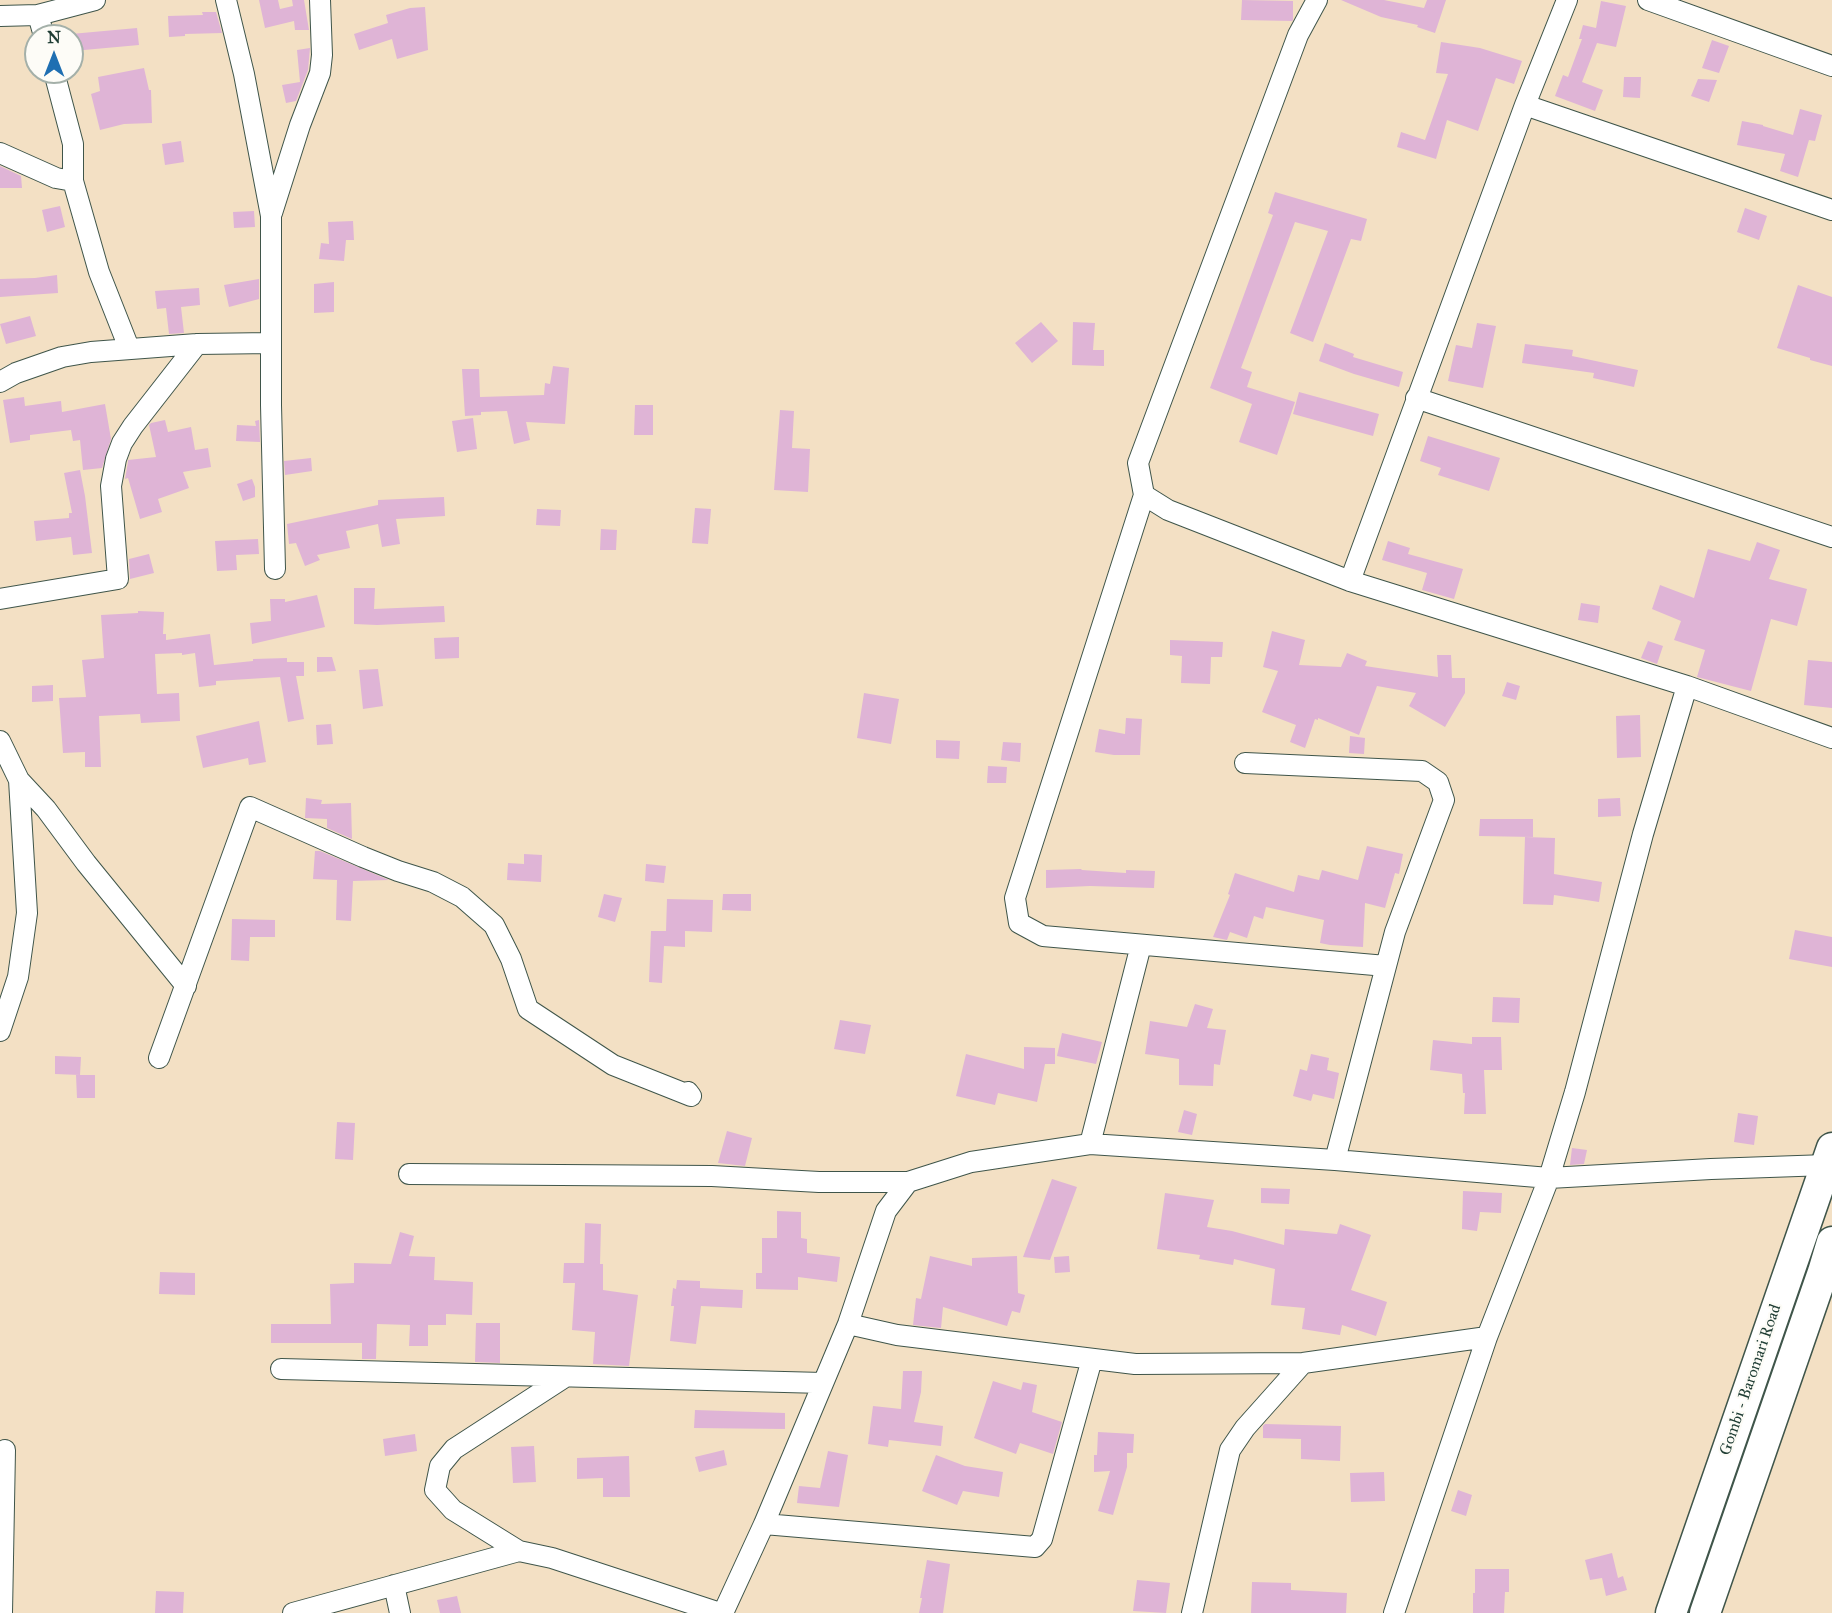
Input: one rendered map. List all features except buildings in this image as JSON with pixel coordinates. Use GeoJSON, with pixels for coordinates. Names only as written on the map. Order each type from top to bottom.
{"type":"FeatureCollection","features":[{"type":"Feature","properties":{"kind":"main road","name":"Gombi - Baromari Road"},"geometry":{"type":"LineString","coordinates":[[1671,1613],[1829,1156]]}},
{"type":"Feature","properties":{"kind":"main road","name":"Gombi - Baromari Road"},"geometry":{"type":"LineString","coordinates":[[1705,1613],[1828,1274],[1832,1242]]}},
{"type":"Feature","properties":{"kind":"street"},"geometry":{"type":"LineString","coordinates":[[0,16],[38,15],[95,0]]}},
{"type":"Feature","properties":{"kind":"street"},"geometry":{"type":"LineString","coordinates":[[226,0],[244,74],[271,216],[271,428],[275,569]]}},
{"type":"Feature","properties":{"kind":"street"},"geometry":{"type":"LineString","coordinates":[[271,216],[300,125],[320,74],[322,55],[320,0]]}},
{"type":"Feature","properties":{"kind":"street"},"geometry":{"type":"LineString","coordinates":[[1317,0],[1299,35],[1138,464],[1144,495],[1016,898],[1019,923],[1043,936],[1386,966]]}},
{"type":"Feature","properties":{"kind":"street"},"geometry":{"type":"LineString","coordinates":[[1350,581],[1525,105],[1567,0]]}},
{"type":"Feature","properties":{"kind":"street"},"geometry":{"type":"LineString","coordinates":[[1648,0],[1832,66]]}},
{"type":"Feature","properties":{"kind":"street"},"geometry":{"type":"LineString","coordinates":[[38,15],[41,24]]}},
{"type":"Feature","properties":{"kind":"street"},"geometry":{"type":"LineString","coordinates":[[57,84],[73,144],[73,181],[99,272],[129,348]]}},
{"type":"Feature","properties":{"kind":"street"},"geometry":{"type":"LineString","coordinates":[[1525,105],[1832,210]]}},
{"type":"Feature","properties":{"kind":"street"},"geometry":{"type":"LineString","coordinates":[[0,153],[56,177],[73,181]]}},
{"type":"Feature","properties":{"kind":"street"},"geometry":{"type":"LineString","coordinates":[[0,382],[16,373],[62,357],[91,352],[197,344],[271,343]]}},
{"type":"Feature","properties":{"kind":"street"},"geometry":{"type":"LineString","coordinates":[[0,599],[118,579],[111,486],[116,459],[122,443],[133,426],[197,344]]}},
{"type":"Feature","properties":{"kind":"street"},"geometry":{"type":"LineString","coordinates":[[1416,398],[1832,537]]}},
{"type":"Feature","properties":{"kind":"street"},"geometry":{"type":"LineString","coordinates":[[1144,495],[1168,510],[1350,581],[1687,686],[1832,738]]}},
{"type":"Feature","properties":{"kind":"street"},"geometry":{"type":"LineString","coordinates":[[1394,1613],[1487,1337],[1549,1178],[1575,1092],[1643,834],[1687,686]]}},
{"type":"Feature","properties":{"kind":"street"},"geometry":{"type":"LineString","coordinates":[[0,741],[19,780],[46,809],[86,863],[186,986]]}},
{"type":"Feature","properties":{"kind":"street"},"geometry":{"type":"LineString","coordinates":[[1245,763],[1422,771],[1438,782],[1444,801],[1395,932],[1335,1160]]}},
{"type":"Feature","properties":{"kind":"street"},"geometry":{"type":"LineString","coordinates":[[0,1031],[18,977],[27,913],[19,780]]}},
{"type":"Feature","properties":{"kind":"street"},"geometry":{"type":"LineString","coordinates":[[159,1058],[250,807],[363,857],[433,882],[462,897],[494,925],[511,959],[528,1009],[614,1065],[691,1096],[688,1092]]}},
{"type":"Feature","properties":{"kind":"street"},"geometry":{"type":"LineString","coordinates":[[1090,1144],[1141,945]]}},
{"type":"Feature","properties":{"kind":"street"},"geometry":{"type":"LineString","coordinates":[[409,1174],[711,1176],[819,1182],[908,1182],[970,1162],[1090,1144],[1335,1160],[1549,1178],[1711,1168],[1829,1156]]}},
{"type":"Feature","properties":{"kind":"street"},"geometry":{"type":"LineString","coordinates":[[565,1377],[454,1449],[440,1466],[435,1490],[453,1510],[519,1551],[552,1558],[722,1613],[764,1524],[848,1324],[886,1211],[908,1182]]}},
{"type":"Feature","properties":{"kind":"street"},"geometry":{"type":"LineString","coordinates":[[1792,1262],[1828,1274]]}},
{"type":"Feature","properties":{"kind":"street"},"geometry":{"type":"LineString","coordinates":[[848,1324],[897,1335],[1135,1364],[1303,1363],[1487,1337]]}},
{"type":"Feature","properties":{"kind":"street"},"geometry":{"type":"LineString","coordinates":[[764,1524],[1035,1547],[1042,1539],[1092,1359]]}},
{"type":"Feature","properties":{"kind":"street"},"geometry":{"type":"LineString","coordinates":[[1192,1613],[1230,1450],[1245,1428],[1303,1363]]}},
{"type":"Feature","properties":{"kind":"street"},"geometry":{"type":"LineString","coordinates":[[281,1369],[823,1383]]}},
{"type":"Feature","properties":{"kind":"street"},"geometry":{"type":"LineString","coordinates":[[2,1613],[5,1450]]}},
{"type":"Feature","properties":{"kind":"street"},"geometry":{"type":"LineString","coordinates":[[293,1613],[519,1551]]}},
{"type":"Feature","properties":{"kind":"street"},"geometry":{"type":"LineString","coordinates":[[394,1585],[400,1613]]}}]}
